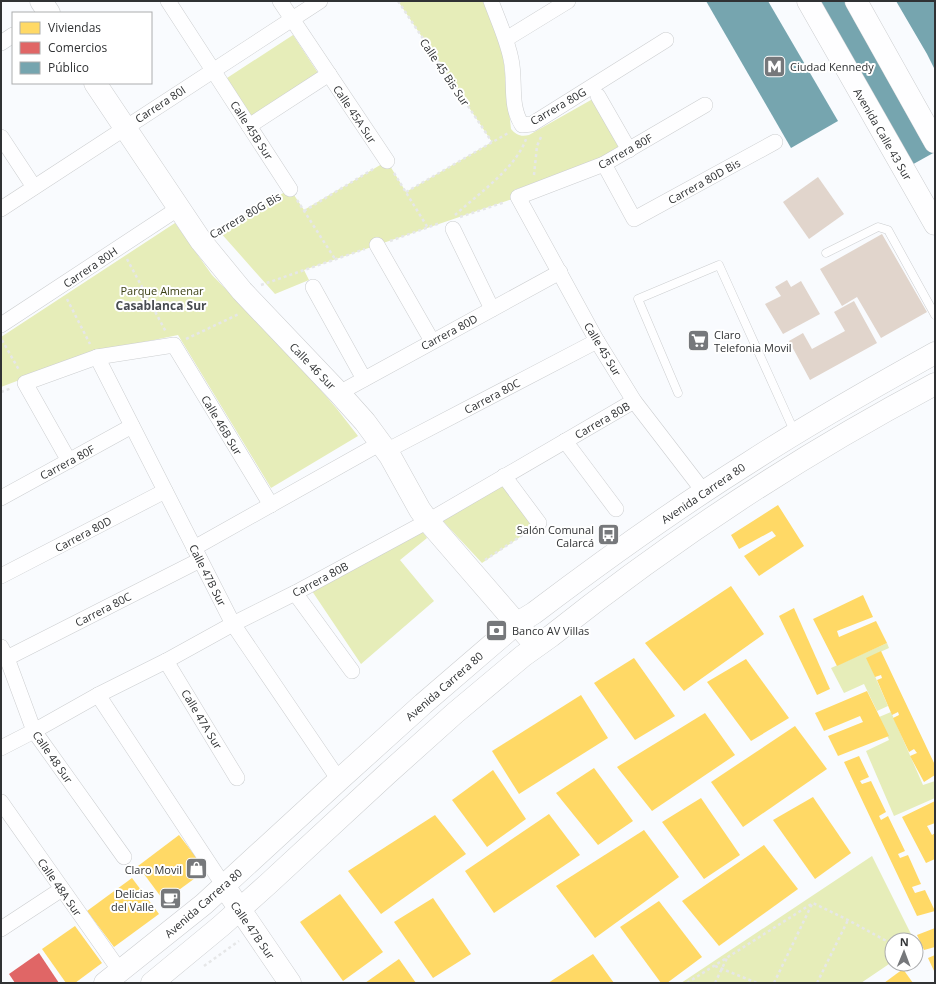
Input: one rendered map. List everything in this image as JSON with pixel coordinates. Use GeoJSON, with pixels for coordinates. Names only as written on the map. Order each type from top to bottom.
{"type":"FeatureCollection","features":[{"type":"Feature","properties":{"kind":"main road","name":"Avenida Calle 43 Sur"},"geometry":{"type":"LineString","coordinates":[[808,1],[935,224]]}},
{"type":"Feature","properties":{"kind":"main road"},"geometry":{"type":"LineString","coordinates":[[856,1],[935,142]]}},
{"type":"Feature","properties":{"kind":"main road","name":"Calle 46 Sur"},"geometry":{"type":"LineString","coordinates":[[96,84],[201,241],[242,291],[339,393],[384,447],[420,510],[428,521],[536,646]]}},
{"type":"Feature","properties":{"kind":"main road","name":"Avenida Carrera 80"},"geometry":{"type":"LineString","coordinates":[[112,977],[204,904],[423,704],[516,624],[534,613],[637,537],[704,492],[796,433],[935,353]]}},
{"type":"Feature","properties":{"kind":"main road"},"geometry":{"type":"LineString","coordinates":[[152,983],[240,910],[455,713],[536,646],[643,565],[738,499],[855,428],[935,384]]}},
{"type":"Feature","properties":{"kind":"main road","name":"Calle 47B Sur"},"geometry":{"type":"LineString","coordinates":[[224,886],[290,983]]}},
{"type":"Feature","properties":{"kind":"street","name":"Calle 45B Sur"},"geometry":{"type":"LineString","coordinates":[[168,1],[290,189]]}},
{"type":"Feature","properties":{"kind":"street","name":"Calle 45A Sur"},"geometry":{"type":"LineString","coordinates":[[280,1],[387,161]]}},
{"type":"Feature","properties":{"kind":"street","name":"Carrera 80I"},"geometry":{"type":"LineString","coordinates":[[1,209],[320,1]]}},
{"type":"Feature","properties":{"kind":"street"},"geometry":{"type":"LineString","coordinates":[[491,1],[506,39],[511,60],[514,107],[517,117],[532,128]]}},
{"type":"Feature","properties":{"kind":"street"},"geometry":{"type":"LineString","coordinates":[[506,39],[568,1]]}},
{"type":"Feature","properties":{"kind":"street"},"geometry":{"type":"LineString","coordinates":[[1,44],[12,36]]}},
{"type":"Feature","properties":{"kind":"street","name":"Carrera 80G"},"geometry":{"type":"LineString","coordinates":[[532,128],[666,40]]}},
{"type":"Feature","properties":{"kind":"street"},"geometry":{"type":"LineString","coordinates":[[249,126],[329,74]]}},
{"type":"Feature","properties":{"kind":"street"},"geometry":{"type":"LineString","coordinates":[[598,96],[629,150]]}},
{"type":"Feature","properties":{"kind":"street","name":"Carrera 80F"},"geometry":{"type":"LineString","coordinates":[[518,197],[604,164],[705,105]]}},
{"type":"Feature","properties":{"kind":"street"},"geometry":{"type":"LineString","coordinates":[[1,137],[34,188]]}},
{"type":"Feature","properties":{"kind":"street","name":"Carrera 80D Bis"},"geometry":{"type":"LineString","coordinates":[[604,164],[634,219],[774,142]]}},
{"type":"Feature","properties":{"kind":"street","name":"Calle 45 Sur"},"geometry":{"type":"LineString","coordinates":[[518,197],[597,341],[634,401],[704,492]]}},
{"type":"Feature","properties":{"kind":"street","name":"Carrera 80H"},"geometry":{"type":"LineString","coordinates":[[1,325],[179,208]]}},
{"type":"Feature","properties":{"kind":"street"},"geometry":{"type":"LineString","coordinates":[[454,222],[492,309]]}},
{"type":"Feature","properties":{"kind":"street"},"geometry":{"type":"LineString","coordinates":[[377,245],[432,341]]}},
{"type":"Feature","properties":{"kind":"street","name":"Carrera 80D"},"geometry":{"type":"LineString","coordinates":[[339,393],[560,272]]}},
{"type":"Feature","properties":{"kind":"street"},"geometry":{"type":"LineString","coordinates":[[313,287],[364,379]]}},
{"type":"Feature","properties":{"kind":"street","name":"Carrera 80C"},"geometry":{"type":"LineString","coordinates":[[4,652],[197,554],[271,505],[597,341]]}},
{"type":"Feature","properties":{"kind":"street"},"geometry":{"type":"LineString","coordinates":[[69,461],[25,383],[97,357],[174,345]]}},
{"type":"Feature","properties":{"kind":"street","name":"Calle 46B Sur"},"geometry":{"type":"LineString","coordinates":[[174,345],[271,505]]}},
{"type":"Feature","properties":{"kind":"street","name":"Calle 47B Sur"},"geometry":{"type":"LineString","coordinates":[[97,357],[233,624],[339,780]]}},
{"type":"Feature","properties":{"kind":"street","name":"Carrera 80B"},"geometry":{"type":"LineString","coordinates":[[1,748],[98,695],[295,593],[428,521],[634,401]]}},
{"type":"Feature","properties":{"kind":"street","name":"Carrera 80F"},"geometry":{"type":"LineString","coordinates":[[3,493],[69,461],[132,426]]}},
{"type":"Feature","properties":{"kind":"street"},"geometry":{"type":"LineString","coordinates":[[565,442],[616,509]]}},
{"type":"Feature","properties":{"kind":"street"},"geometry":{"type":"LineString","coordinates":[[504,476],[539,523]]}},
{"type":"Feature","properties":{"kind":"street","name":"Carrera 80D"},"geometry":{"type":"LineString","coordinates":[[1,576],[165,491]]}},
{"type":"Feature","properties":{"kind":"street"},"geometry":{"type":"LineString","coordinates":[[295,593],[352,671]]}},
{"type":"Feature","properties":{"kind":"street","name":"Calle 48 Sur"},"geometry":{"type":"LineString","coordinates":[[4,652],[34,731],[124,856]]}},
{"type":"Feature","properties":{"kind":"street","name":"Calle 47A Sur"},"geometry":{"type":"LineString","coordinates":[[166,661],[237,778]]}},
{"type":"Feature","properties":{"kind":"street","name":"Calle 47B Sur"},"geometry":{"type":"LineString","coordinates":[[98,695],[224,886]]}},
{"type":"Feature","properties":{"kind":"street","name":"Calle 48A Sur"},"geometry":{"type":"LineString","coordinates":[[1,802],[6,820],[62,889],[112,977]]}},
{"type":"Feature","properties":{"kind":"street"},"geometry":{"type":"LineString","coordinates":[[1,929],[62,889]]}},
{"type":"Feature","properties":{"kind":"lane"},"geometry":{"type":"LineString","coordinates":[[826,253],[878,227],[888,230],[935,315]]}},
{"type":"Feature","properties":{"kind":"lane"},"geometry":{"type":"LineString","coordinates":[[678,393],[638,299],[719,265],[796,433]]}},
{"type":"Feature","properties":{"kind":"path","name":"Calle 45 Bis Sur"},"geometry":{"type":"LineString","coordinates":[[398,1],[492,142]]}},
{"type":"Feature","properties":{"kind":"path","name":"Carrera 80G"},"geometry":{"type":"LineString","coordinates":[[406,192],[492,142],[532,128]]}},
{"type":"Feature","properties":{"kind":"path"},"geometry":{"type":"LineString","coordinates":[[532,128],[537,146],[534,164],[534,192]]}},
{"type":"Feature","properties":{"kind":"path"},"geometry":{"type":"LineString","coordinates":[[454,222],[514,161],[524,146],[532,128]]}},
{"type":"Feature","properties":{"kind":"path"},"geometry":{"type":"LineString","coordinates":[[304,211],[387,161],[428,228]]}},
{"type":"Feature","properties":{"kind":"path"},"geometry":{"type":"LineString","coordinates":[[290,189],[335,259]]}},
{"type":"Feature","properties":{"kind":"path","name":"Carrera 80G Bis"},"geometry":{"type":"LineString","coordinates":[[201,241],[290,189]]}},
{"type":"Feature","properties":{"kind":"path"},"geometry":{"type":"LineString","coordinates":[[120,247],[174,345],[256,306]]}},
{"type":"Feature","properties":{"kind":"path"},"geometry":{"type":"LineString","coordinates":[[61,286],[97,357]]}},
{"type":"Feature","properties":{"kind":"path"},"geometry":{"type":"LineString","coordinates":[[1,337],[25,383]]}},
{"type":"Feature","properties":{"kind":"path"},"geometry":{"type":"LineString","coordinates":[[470,571],[539,523]]}},
{"type":"Feature","properties":{"kind":"path"},"geometry":{"type":"LineString","coordinates":[[813,903],[884,940]]}},
{"type":"Feature","properties":{"kind":"path"},"geometry":{"type":"LineString","coordinates":[[687,983],[813,903]]}},
{"type":"Feature","properties":{"kind":"path"},"geometry":{"type":"LineString","coordinates":[[774,983],[813,903]]}},
{"type":"Feature","properties":{"kind":"path"},"geometry":{"type":"LineString","coordinates":[[818,983],[848,920]]}},
{"type":"Feature","properties":{"kind":"path"},"geometry":{"type":"LineString","coordinates":[[715,983],[727,957]]}},
{"type":"Feature","properties":{"kind":"path"},"geometry":{"type":"LineString","coordinates":[[714,965],[758,983]]}},
{"type":"Feature","properties":{"kind":"green space"},"geometry":{"type":"Polygon","coordinates":[[[398,1],[483,1],[499,39],[503,55],[511,129],[515,133],[521,136],[529,135],[598,96],[624,142],[601,161],[514,190],[518,197],[304,270],[309,280],[275,294],[219,231],[290,189],[304,210],[387,161],[406,192],[492,142],[398,1]]]}},
{"type":"Feature","properties":{"kind":"green space"},"geometry":{"type":"Polygon","coordinates":[[[293,35],[320,76],[253,119],[227,78],[293,35]]]}},
{"type":"Feature","properties":{"kind":"green space","name":"Parque Almenar"},"geometry":{"type":"Polygon","coordinates":[[[175,223],[212,275],[295,360],[358,436],[271,488],[178,335],[91,353],[1,387],[1,337],[175,223]]]}},
{"type":"Feature","properties":{"kind":"green space"},"geometry":{"type":"Polygon","coordinates":[[[504,483],[536,526],[482,563],[441,519],[504,483]]]}},
{"type":"Feature","properties":{"kind":"green space"},"geometry":{"type":"Polygon","coordinates":[[[422,531],[427,538],[400,560],[434,601],[361,664],[312,591],[422,531]]]}},
{"type":"Feature","properties":{"kind":"green space"},"geometry":{"type":"Polygon","coordinates":[[[887,643],[889,648],[867,658],[888,706],[877,711],[864,684],[844,693],[831,668],[887,643]]]}},
{"type":"Feature","properties":{"kind":"green space"},"geometry":{"type":"Polygon","coordinates":[[[891,712],[923,785],[935,781],[935,798],[894,816],[866,751],[889,740],[879,717],[891,712]]]}},
{"type":"Feature","properties":{"kind":"green space"},"geometry":{"type":"Polygon","coordinates":[[[872,856],[910,932],[884,932],[884,967],[861,983],[681,983],[872,856]]]}},
{"type":"Feature","properties":{"kind":"building: Viviendas"},"geometry":{"type":"Polygon","coordinates":[[[778,505],[804,546],[759,576],[744,556],[776,536],[772,531],[739,549],[731,535],[778,505]]]}},
{"type":"Feature","properties":{"kind":"building: Viviendas"},"geometry":{"type":"Polygon","coordinates":[[[731,586],[764,634],[684,691],[645,643],[731,586]]]}},
{"type":"Feature","properties":{"kind":"building: Viviendas"},"geometry":{"type":"Polygon","coordinates":[[[863,595],[873,617],[837,631],[839,637],[876,621],[887,643],[837,666],[813,619],[863,595]]]}},
{"type":"Feature","properties":{"kind":"building: Viviendas"},"geometry":{"type":"Polygon","coordinates":[[[794,608],[830,689],[817,695],[779,616],[794,608]]]}},
{"type":"Feature","properties":{"kind":"building: Viviendas"},"geometry":{"type":"Polygon","coordinates":[[[881,651],[935,765],[935,775],[924,782],[910,756],[917,753],[914,749],[909,752],[893,718],[899,715],[898,712],[892,715],[877,680],[882,678],[881,675],[875,677],[866,658],[881,651]]]}},
{"type":"Feature","properties":{"kind":"building: Viviendas"},"geometry":{"type":"Polygon","coordinates":[[[634,658],[675,716],[635,740],[594,683],[634,658]]]}},
{"type":"Feature","properties":{"kind":"building: Viviendas"},"geometry":{"type":"Polygon","coordinates":[[[746,659],[789,718],[751,741],[707,682],[746,659]]]}},
{"type":"Feature","properties":{"kind":"building: Viviendas"},"geometry":{"type":"Polygon","coordinates":[[[867,691],[889,736],[838,756],[828,736],[863,722],[860,716],[824,731],[815,713],[867,691]]]}},
{"type":"Feature","properties":{"kind":"building: Viviendas"},"geometry":{"type":"Polygon","coordinates":[[[581,695],[608,738],[519,794],[492,751],[581,695]]]}},
{"type":"Feature","properties":{"kind":"building: Viviendas"},"geometry":{"type":"Polygon","coordinates":[[[705,713],[735,755],[652,811],[617,767],[705,713]]]}},
{"type":"Feature","properties":{"kind":"building: Viviendas"},"geometry":{"type":"Polygon","coordinates":[[[795,726],[827,769],[743,827],[711,782],[795,726]]]}},
{"type":"Feature","properties":{"kind":"building: Viviendas"},"geometry":{"type":"Polygon","coordinates":[[[859,756],[869,777],[860,781],[862,784],[871,781],[886,812],[879,816],[881,820],[888,816],[905,851],[898,854],[900,858],[908,855],[921,884],[912,887],[915,893],[925,890],[935,911],[917,916],[844,762],[859,756]]]}},
{"type":"Feature","properties":{"kind":"building: Viviendas"},"geometry":{"type":"Polygon","coordinates":[[[594,768],[633,821],[598,845],[556,793],[594,768]]]}},
{"type":"Feature","properties":{"kind":"building: Viviendas"},"geometry":{"type":"Polygon","coordinates":[[[493,770],[526,819],[487,847],[452,800],[493,770]]]}},
{"type":"Feature","properties":{"kind":"building: Viviendas"},"geometry":{"type":"Polygon","coordinates":[[[813,797],[851,853],[815,879],[773,820],[813,797]]]}},
{"type":"Feature","properties":{"kind":"building: Viviendas"},"geometry":{"type":"Polygon","coordinates":[[[701,798],[740,855],[704,879],[662,822],[701,798]]]}},
{"type":"Feature","properties":{"kind":"building: Viviendas"},"geometry":{"type":"Polygon","coordinates":[[[935,801],[935,823],[927,826],[932,835],[935,833],[935,859],[926,863],[902,817],[935,801]]]}},
{"type":"Feature","properties":{"kind":"building: Viviendas"},"geometry":{"type":"Polygon","coordinates":[[[549,814],[580,855],[494,913],[465,871],[549,814]]]}},
{"type":"Feature","properties":{"kind":"building: Viviendas"},"geometry":{"type":"Polygon","coordinates":[[[435,815],[466,854],[381,914],[348,871],[435,815]]]}},
{"type":"Feature","properties":{"kind":"building: Viviendas"},"geometry":{"type":"Polygon","coordinates":[[[644,830],[679,877],[595,938],[556,886],[644,830]]]}},
{"type":"Feature","properties":{"kind":"building: Viviendas"},"geometry":{"type":"Polygon","coordinates":[[[179,835],[206,870],[164,901],[138,866],[179,835]]]}},
{"type":"Feature","properties":{"kind":"building: Viviendas"},"geometry":{"type":"Polygon","coordinates":[[[764,845],[798,889],[719,946],[682,901],[764,845]]]}},
{"type":"Feature","properties":{"kind":"building: Viviendas"},"geometry":{"type":"Polygon","coordinates":[[[132,878],[159,914],[114,947],[87,911],[132,878]]]}},
{"type":"Feature","properties":{"kind":"building: Viviendas"},"geometry":{"type":"Polygon","coordinates":[[[340,894],[383,952],[343,981],[300,922],[340,894]]]}},
{"type":"Feature","properties":{"kind":"building: Viviendas"},"geometry":{"type":"Polygon","coordinates":[[[433,898],[471,954],[433,978],[394,922],[433,898]]]}},
{"type":"Feature","properties":{"kind":"building: Viviendas"},"geometry":{"type":"Polygon","coordinates":[[[659,901],[702,957],[667,983],[661,983],[620,927],[659,901]]]}},
{"type":"Feature","properties":{"kind":"building: Viviendas"},"geometry":{"type":"Polygon","coordinates":[[[75,926],[102,963],[75,983],[66,983],[42,949],[75,926]]]}},
{"type":"Feature","properties":{"kind":"building: Viviendas"},"geometry":{"type":"Polygon","coordinates":[[[935,928],[935,947],[924,950],[924,932],[935,928]]]}},
{"type":"Feature","properties":{"kind":"building: Viviendas"},"geometry":{"type":"Polygon","coordinates":[[[593,954],[614,983],[548,983],[593,954]]]}},
{"type":"Feature","properties":{"kind":"building: Viviendas"},"geometry":{"type":"Polygon","coordinates":[[[935,955],[935,973],[928,958],[935,955]]]}},
{"type":"Feature","properties":{"kind":"building: Viviendas"},"geometry":{"type":"Polygon","coordinates":[[[399,959],[416,983],[365,983],[399,959]]]}},
{"type":"Feature","properties":{"kind":"building: Viviendas"},"geometry":{"type":"Polygon","coordinates":[[[899,972],[905,972],[913,983],[884,983],[899,972]]]}},
{"type":"Feature","properties":{"kind":"building: Comercios"},"geometry":{"type":"Polygon","coordinates":[[[39,953],[59,983],[15,983],[9,974],[39,953]]]}},
{"type":"Feature","properties":{"kind":"building: Público","name":"Ciudad Kennedy"},"geometry":{"type":"Polygon","coordinates":[[[706,1],[768,1],[838,121],[791,148],[706,1]]]}},
{"type":"Feature","properties":{"kind":"building: Público","name":"Ciudad Kennedy"},"geometry":{"type":"Polygon","coordinates":[[[814,1],[850,1],[935,152],[908,167],[814,1]]]}},
{"type":"Feature","properties":{"kind":"building: Público"},"geometry":{"type":"Polygon","coordinates":[[[896,1],[935,1],[935,70],[927,54],[896,1]]]}},
{"type":"Feature","properties":{"kind":"building: Otros"},"geometry":{"type":"Polygon","coordinates":[[[818,177],[844,214],[809,239],[783,202],[818,177]]]}},
{"type":"Feature","properties":{"kind":"building: Otros"},"geometry":{"type":"Polygon","coordinates":[[[882,234],[927,312],[881,338],[857,297],[842,306],[820,269],[882,234]]]}},
{"type":"Feature","properties":{"kind":"building: Otros"},"geometry":{"type":"Polygon","coordinates":[[[787,280],[791,287],[801,281],[820,314],[783,334],[765,304],[781,296],[775,287],[787,280]]]}},
{"type":"Feature","properties":{"kind":"building: Otros"},"geometry":{"type":"Polygon","coordinates":[[[854,301],[877,343],[810,380],[789,341],[803,333],[812,349],[845,331],[834,312],[854,301]]]}},
{"type":"Feature","properties":{"kind":"place","name":"Ciudad Kennedy"},"geometry":{"type":"Point","coordinates":[775,66]}},
{"type":"Feature","properties":{"kind":"place","name":"Claro Telefonia Movil"},"geometry":{"type":"Point","coordinates":[698,340]}},
{"type":"Feature","properties":{"kind":"place","name":"Salón Comunal Calarcá"},"geometry":{"type":"Point","coordinates":[609,535]}},
{"type":"Feature","properties":{"kind":"place","name":"Banco AV Villas"},"geometry":{"type":"Point","coordinates":[497,630]}},
{"type":"Feature","properties":{"kind":"place","name":"Claro Movil"},"geometry":{"type":"Point","coordinates":[197,869]}},
{"type":"Feature","properties":{"kind":"place","name":"Delicias del Valle"},"geometry":{"type":"Point","coordinates":[170,899]}},
{"type":"Feature","properties":{"kind":"district","name":"Casablanca Sur"},"geometry":{"type":"Point","coordinates":[161,305]}}]}
